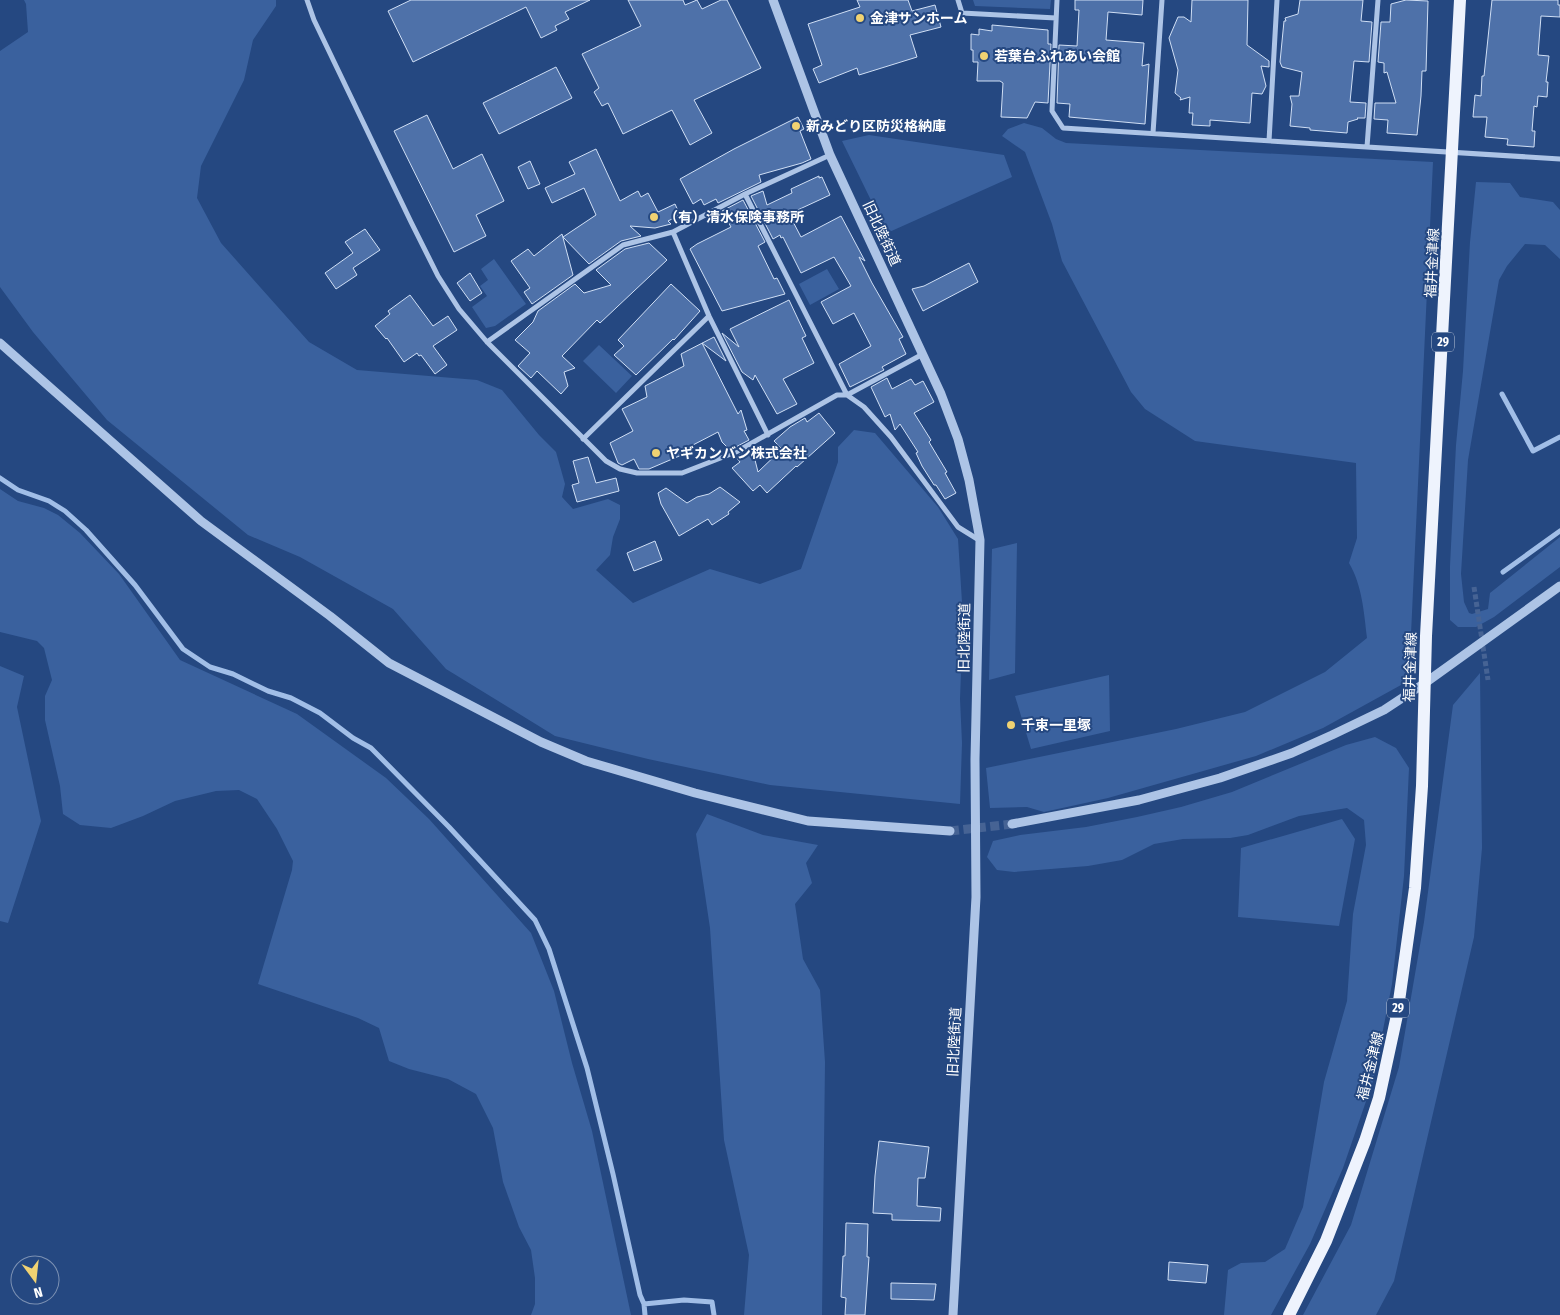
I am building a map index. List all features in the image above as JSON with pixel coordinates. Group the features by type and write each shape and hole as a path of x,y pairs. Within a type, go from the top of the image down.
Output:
{"main road":[{"name":"福井金津線","path":"1289,1315 1326,1241 1365,1141 1379,1098 1390,1053 1400,997 1415,888 1460,0"}],"street":[{"path":"307,0 406,214 438,276 460,309 487,342 606,461 620,469 637,473 682,473 736,452 837,394 848,395 923,354"},
{"name":"旧北陸街道","path":"773,0 830,154 941,394 958,439 969,480 980,540 975,759 976,897 953,1315"},
{"path":"958,0 962,13 1056,18"},
{"path":"1057,0 1052,111 1063,128 1560,159"},
{"path":"1153,133 1162,0"},
{"path":"1269,141 1277,0"},
{"path":"1367,147 1378,0"},
{"path":"487,342 623,245 673,232 745,194 830,154"},
{"path":"745,194 848,395 864,407 891,437 958,527 980,540"},
{"path":"673,232 710,316 768,435"},
{"path":"583,439 710,316"},
{"path":"0,343 201,521 330,616 389,663 532,738 586,760 695,793 808,821 950,831"},
{"path":"1012,824 1140,800 1220,778 1292,753 1332,736 1384,710 1425,683 1560,586"}],"shaded area":[{"path":"24,0 276,0 276,6 253,40 244,80 201,166 197,198 221,243 309,342 357,370 477,380 502,390 539,435 556,452 565,484 562,497 573,509 608,499 620,505 620,519 613,537 610,555 596,570 633,603 710,569 760,584 801,569 838,462 838,447 854,430 875,433 938,507 958,539 963,618 960,699 962,743 960,804 770,785 648,759 555,736 446,669 393,609 300,557 248,535 107,420 33,332 0,287 0,51 28,32"},
{"path":"973,0 1051,0 1050,9 975,6"},
{"path":"1024,123 1042,128 1056,139 1066,143 1433,162 1409,677 1401,685 1323,728 1256,756 1108,798 1044,812 1027,807 990,808 986,768 1176,729 1245,712 1325,672 1367,638 1360,590 1349,563 1357,538 1356,463 1195,441 1145,409 1131,392 1062,261 1052,224 1025,152 1002,136 1008,129"},
{"path":"869,135 1004,155 1012,177 887,233 842,141"},
{"path":"1476,182 1510,183 1520,197 1553,202 1560,210 1560,259 1545,245 1525,244 1507,266 1499,280 1468,460 1461,574 1464,602 1469,613 1472,614 1488,609 1490,593 1560,537 1560,567 1494,617 1476,627 1458,627 1450,620 1450,566 1456,445"},
{"path":"494,259 526,304 495,326 486,328 472,307 487,296 480,286 488,280 481,269"},
{"path":"827,269 839,289 810,305 799,284"},
{"path":"599,345 632,376 616,393 583,361"},
{"path":"0,489 18,501 44,508 58,515 80,533 119,574 180,660 297,714 386,778 429,819 531,933 554,991 592,1131 631,1315 531,1315 535,1304 535,1278 531,1250 519,1227 503,1182 493,1128 476,1094 448,1079 409,1069 389,1061 379,1028 358,1018 258,984 292,870 293,861 277,829 257,799 239,790 216,791 175,801 111,828 80,825 63,814 60,786 45,720 45,696 52,680 44,648 37,641 0,632"},
{"path":"1017,543 1015,673 989,680 992,549"},
{"path":"0,666 24,676 17,707 41,821 8,923 0,921"},
{"path":"1480,673 1482,848 1474,937 1394,1281 1376,1315 1303,1315 1351,1225 1399,1067 1424,922 1453,705"},
{"path":"1109,675 1110,731 1031,749 1015,696"},
{"path":"1375,737 1396,748 1409,768 1404,876 1392,984 1373,1081 1343,1168 1310,1244 1271,1315 1224,1315 1228,1270 1241,1263 1265,1262 1285,1249 1303,1207 1324,1082 1347,1001 1353,914 1366,845 1364,820 1347,808 1299,816 1248,835 1230,838 1183,839 1154,844 1122,860 1088,866 1014,872 997,870 987,857 993,841 1020,835 1086,827 1181,807 1232,792 1346,745"},
{"path":"707,814 763,835 818,845 806,863 812,883 795,904 803,959 820,990 825,1062 822,1315 744,1315 749,1255 724,1140 710,928 696,834"},
{"path":"1342,819 1355,839 1339,926 1238,917 1241,848"}],"building":[{"path":"411,0 590,0 565,12 569,19 555,26 557,30 541,38 526,7 413,62 388,11"},
{"path":"628,0 683,0 685,5 697,0 702,9 721,0 727,0 761,68 694,100 712,133 690,145 672,110 623,134 608,103 602,106 594,92 599,88 582,54 641,26"},
{"path":"857,0 908,0 912,11 935,5 941,27 910,35 917,57 859,75 857,68 819,83 813,69 822,65 808,24 860,7"},
{"path":"1075,0 1143,0 1142,15 1108,12 1106,40 1144,43 1142,66 1149,64 1145,124 1069,117 1070,104 1057,103 1059,45 1077,46 1079,10 1075,10"},
{"path":"1192,0 1248,0 1247,45 1269,61 1269,67 1261,66 1266,86 1262,94 1252,93 1250,123 1210,120 1210,126 1192,125 1193,113 1189,113 1190,97 1180,100 1181,98 1175,93 1178,70 1169,38 1178,17 1184,17 1191,22"},
{"path":"1300,0 1363,0 1361,21 1372,22 1369,62 1354,61 1350,102 1366,103 1365,118 1357,118 1348,122 1347,133 1310,130 1310,128 1290,126 1292,104 1290,96 1299,96 1302,72 1282,67 1280,62 1284,21 1286,21 1285,18 1298,14"},
{"path":"1406,0 1428,1 1426,71 1422,71 1417,135 1387,133 1388,120 1374,119 1375,103 1396,103 1387,72 1384,73 1384,63 1378,62 1381,22 1390,22 1391,4"},
{"path":"1492,0 1558,0 1558,5 1560,5 1560,17 1541,16 1538,55 1549,56 1546,82 1548,82 1547,97 1538,96 1537,107 1534,106 1532,131 1535,131 1534,147 1507,145 1508,139 1485,137 1487,117 1473,117 1475,95 1481,96"},
{"path":"992,25 1048,30 1048,44 1051,44 1048,103 1035,102 1027,118 1001,117 1003,83 1000,81 977,81 978,62 973,62 971,34 979,35 979,29 992,31"},
{"path":"556,67 572,98 499,134 483,103"},
{"path":"427,115 453,169 482,154 504,201 476,215 486,236 454,252 394,131"},
{"path":"798,117 804,129 800,131 811,159 759,175 761,182 718,203 716,199 704,205 701,199 693,204 680,179"},
{"path":"596,149 620,201 638,191 641,197 648,193 658,212 675,204 680,215 668,221 671,224 655,228 630,226 641,236 621,241 589,264 563,237 596,215 584,188 552,203 545,188 575,174 569,162"},
{"path":"530,161 540,184 528,189 518,167"},
{"path":"819,176 819,178 822,177 830,195 789,214 801,237 841,216 865,261 859,257 872,283 903,337 899,339 906,354 882,367 884,370 850,387 839,364 871,346 854,313 833,324 821,302 851,286 834,257 801,273 783,237 781,238 780,235 773,239 751,196 763,191 767,205 792,193 791,189"},
{"path":"743,200 765,242 758,246 774,279 777,278 785,294 722,311 690,249 731,227 722,211"},
{"path":"365,229 380,250 353,268 357,275 336,289 325,273 353,253 345,242"},
{"path":"562,234 573,275 532,304 524,292 530,288 511,261 528,249 534,256"},
{"path":"649,243 667,260 600,323 597,320 562,356 575,368 564,372 568,386 561,394 537,371 531,378 518,366 530,353 515,340 533,322 538,311 575,284 584,293 611,285 596,270 625,249"},
{"path":"969,263 978,282 923,311 912,289 924,286"},
{"path":"470,273 482,293 470,301 457,283"},
{"path":"671,284 700,311 674,340 636,375 614,355 624,346 618,340"},
{"path":"410,295 433,326 448,316 457,330 433,346 447,365 435,374 421,355 419,356 417,353 404,362 387,338 375,326 390,314 388,311"},
{"path":"789,300 806,336 802,338 814,363 783,379 797,404 777,414 755,375 753,380 742,372 722,333 739,347 730,329"},
{"path":"714,337 726,361 702,343"},
{"path":"702,343 738,414 741,410 747,430 744,431 749,440 730,450 722,442 718,432 691,446 691,448 683,452 684,454 649,469 639,469 634,459 622,465 618,463 610,443 633,431 622,409 647,397 645,386 684,366 681,354"},
{"path":"887,378 892,389 911,379 915,385 923,381 934,402 914,413 931,440 929,442 947,472 945,473 956,493 945,499 922,466 916,453 918,452 900,424 895,430 890,414 885,417 871,387"},
{"path":"819,413 835,433 767,493 760,485 753,491 732,468 740,462 736,457 752,448 758,472 782,449 774,441 790,427 805,418 807,422"},
{"path":"588,457 596,483 616,478 619,491 577,502 572,485 579,483 573,461"},
{"path":"720,487 740,502 728,512 729,514 712,525 708,519 679,536 661,504 658,493 666,488 687,503"},
{"path":"655,541 662,560 634,571 627,553"},
{"path":"879,1141 929,1147 925,1178 918,1178 917,1206 941,1208 940,1221 892,1220 892,1214 873,1213"},
{"path":"846,1223 868,1224 867,1257 869,1257 865,1315 845,1315 846,1298 841,1297"},
{"path":"1169,1262 1208,1265 1206,1283 1168,1280"},
{"path":"891,1283 936,1284 934,1300 891,1299"}],"waterway":[{"path":"1502,394 1533,451 1560,437"},
{"path":"0,478 18,490 49,501 65,511 86,530 135,585 183,649 210,667 233,674 268,691 291,698 320,713 353,738 371,748 449,827 535,920 549,949 587,1068 640,1295 644,1304 684,1300 712,1302 714,1315"},
{"path":"1503,572 1560,531"},
{"path":"644,1304 645,1315"}],"tunnel":[{"path":"1474,587 1488,680"},
{"path":"950,831 1012,824"}],"place":[{"name":"金津サンホーム","path":"860,18"},
{"name":"若葉台ふれあい会館","path":"984,56"},
{"name":"新みどり区防災格納庫","path":"796,126"},
{"name":"（有）清水保険事務所","path":"654,217"},
{"name":"ヤギカンバン株式会社","path":"656,453"},
{"name":"千束一里塚","path":"1011,725"}]}
